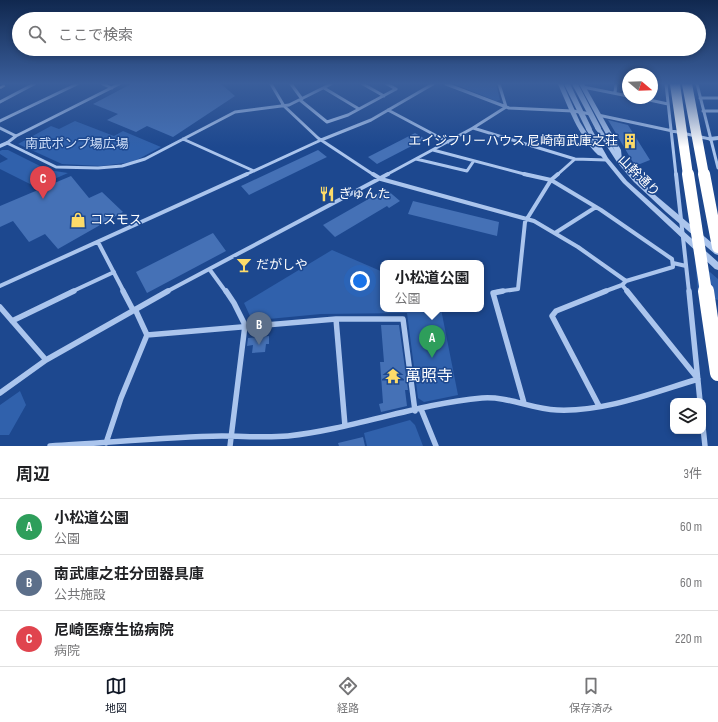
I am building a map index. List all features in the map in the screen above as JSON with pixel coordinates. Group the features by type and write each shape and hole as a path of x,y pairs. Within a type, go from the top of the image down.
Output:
{"highway":[{"path":"678,105 718,373"},
{"path":"691,105 718,247"}],"street":[{"path":"0,121 34,105"},
{"path":"0,146 16,136 78,105"},
{"path":"6,143 56,167 98,168 122,166 134,163 239,111 287,105"},
{"path":"308,105 327,122 348,115 367,105"},
{"path":"353,105 359,109"},
{"path":"0,286 321,140 371,120 397,105"},
{"path":"500,105 506,107 573,111 599,115 710,139 718,138"},
{"path":"570,105 590,145 606,160"},
{"name":"山幹通り","path":"577,105 606,160 625,182 718,267"},
{"name":"山幹通り","path":"586,105 605,140 619,161 646,189 718,252"},
{"path":"593,105 618,150 619,161"},
{"path":"668,105 678,206 684,236 700,398"},
{"path":"702,105 718,168"},
{"path":"284,106 321,140 381,179 527,219 555,233 624,283 698,379"},
{"path":"0,393 46,360 134,309 381,179 473,128 506,107"},
{"path":"388,110 448,142"},
{"path":"703,111 718,111"},
{"path":"0,128 16,136"},
{"path":"473,128 574,159 606,160"},
{"path":"183,139 254,171"},
{"path":"433,150 473,162 551,180 596,207 672,259 673,267 624,283 556,311 552,316 599,406"},
{"path":"416,159 467,171 473,162"},
{"path":"524,403 493,293 518,289 524,228 527,219 551,180 574,159"},
{"path":"555,233 596,207"},
{"path":"98,242 147,335 121,398 106,444"},
{"path":"672,263 686,266"},
{"path":"210,270 234,303 245,325 230,446"},
{"path":"12,322 114,272"},
{"path":"0,307 46,360"},
{"path":"147,335 245,325 336,319 403,319 418,410 436,446"},
{"path":"336,319 345,426"},
{"path":"50,446 79,446 222,436 269,437 311,433 418,410 484,398 512,400 554,410 573,410 628,400 698,379"},
{"path":"704,434 705,446"}],"green space":[{"name":"南武ポンプ場広場","path":"75,121 114,136 123,131 161,147 133,162 101,166 62,164 18,144 51,126 59,129"},
{"path":"8,150 48,170 68,173 36,187 0,169 0,163 8,159 0,154 0,151"},
{"path":"332,250 380,271 380,312 442,312 458,395 424,402 418,398 407,313 321,314 258,320 250,316 244,303"},
{"path":"695,259 718,279 718,300 698,293"},
{"path":"20,391 26,405 9,435 0,435 0,405"},
{"path":"410,420 415,425 423,446 367,446 364,433"}],"building":[{"path":"95,105 222,105 173,137 147,126 136,132 107,120 118,114"},
{"name":"エイジフリーハウス 尼崎南武庫之荘","path":"608,120 628,125 650,160 640,164 634,164"},
{"path":"415,133 425,139 377,164 368,157"},
{"path":"318,150 327,157 249,195 241,186"},
{"path":"71,176 89,198 102,192 123,212 58,249 45,234 29,242 13,221 0,227 0,206"},
{"path":"386,189 400,201 389,208 387,206 335,237 323,225"},
{"path":"413,201 499,222 497,236 408,214"},
{"path":"213,233 226,251 147,293 136,272"},
{"name":"萬照寺","path":"381,325 399,325 408,390 405,390 407,406 381,412 379,404 383,403 380,362 384,362"},
{"path":"269,336 269,344 266,344 265,352 252,353 253,345 247,346 248,338"},
{"path":"363,437 365,446 339,446 338,443"}],"place":[{"name":"エイジフリーハウス 尼崎南武庫之荘","path":"630,141"},
{"name":"ぎゅんた","path":"327,194"},
{"name":"尼崎医療生協病院","path":"43,199"},
{"name":"コスモス","path":"78,220"},
{"name":"だがしや","path":"244,265"},
{"name":"南武庫之荘分団器具庫","path":"259,345"},
{"name":"小松道公園","path":"432,358"},
{"name":"萬照寺","path":"393,376"}]}
